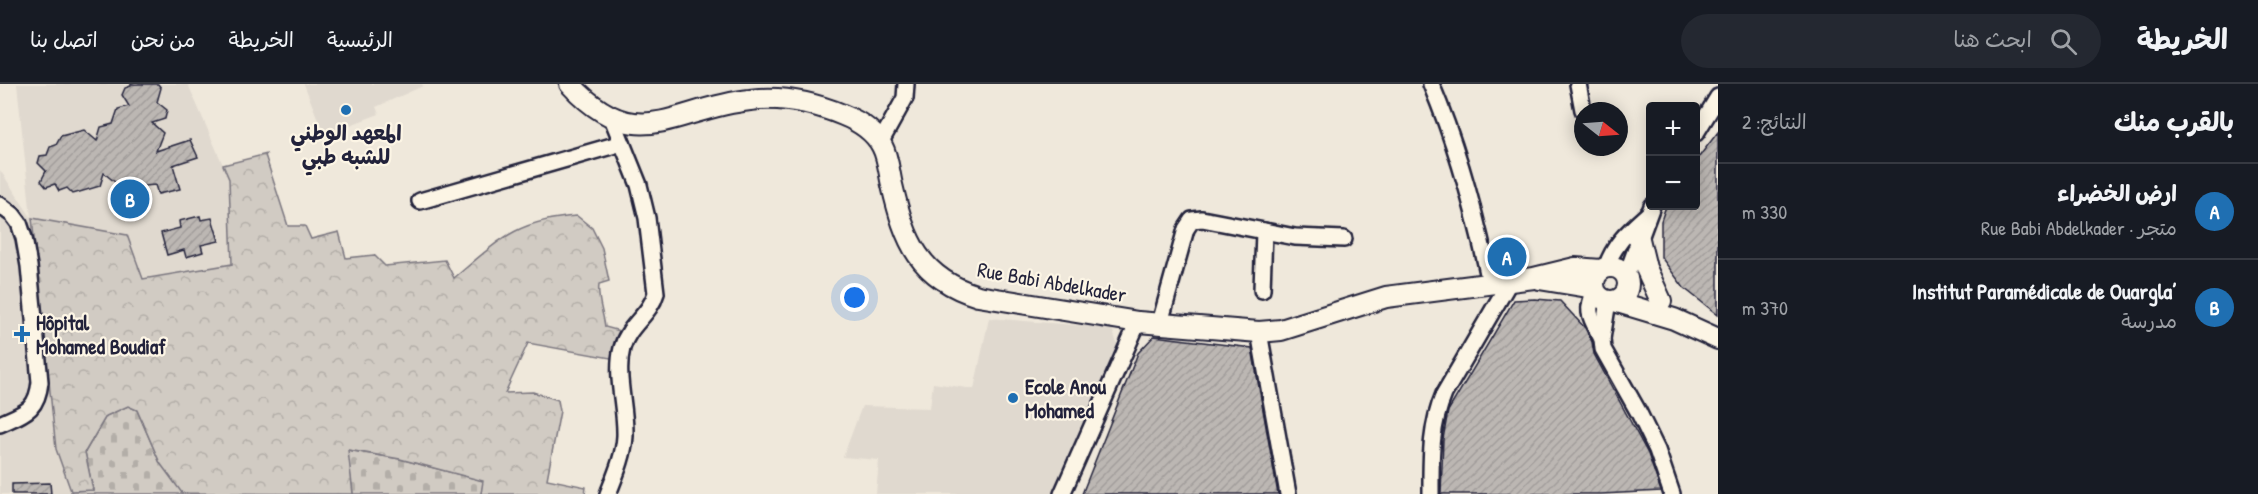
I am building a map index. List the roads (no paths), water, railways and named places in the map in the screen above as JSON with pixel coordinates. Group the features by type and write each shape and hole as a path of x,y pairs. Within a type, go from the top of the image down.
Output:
{"main road":[{"path":"570,84 591,105 612,118 627,122 659,122 739,102 776,99 812,105 845,116 862,125 880,142"},
{"name":"Rue Babi Abdelkader","path":"880,142 905,232 914,252 938,277 953,287 978,296 1138,322 1259,332 1281,330 1386,297 1534,278 1575,268 1603,287"},
{"path":"1639,240 1650,278 1661,301 1674,319"},
{"path":"1603,287 1618,269 1661,301"},
{"path":"1603,287 1619,299 1627,290 1626,277"},
{"path":"1603,287 1718,339"}],"street":[{"path":"880,142 905,98 906,84"},
{"path":"1431,84 1448,124 1478,224 1490,283"},
{"path":"1578,84 1581,102"},
{"path":"1700,125 1718,97"},
{"path":"608,494 620,461 625,437 621,369 623,346 632,327 652,305 656,293 647,218 639,185 612,118"},
{"path":"420,201 622,143"},
{"path":"0,205 19,223 24,238 29,266 40,382 39,394 31,408 0,424"},
{"path":"1626,277 1650,210"},
{"path":"1650,210 1620,239 1611,255 1603,287 1590,302 1588,312 1602,339 1607,357 1657,450 1672,494"},
{"path":"1160,323 1188,223 1192,220 1202,219 1316,239 1344,238"},
{"path":"1262,290 1264,231"},
{"path":"1431,494 1432,433 1437,412 1444,394 1510,281"},
{"path":"1062,494 1138,322"},
{"path":"1259,332 1288,494"}],"place":[{"name":"المعهد الوطني للشبه طبي","path":"346,110"},
{"name":"’Institut Paramédicale de Ouargla","path":"130,199"},
{"name":"ارض الخضراء","path":"1507,257"},
{"name":"Hôpital Mohamed Boudiaf","path":"22,334"},
{"name":"Ecole Anou Mohamed","path":"1013,398"}]}
